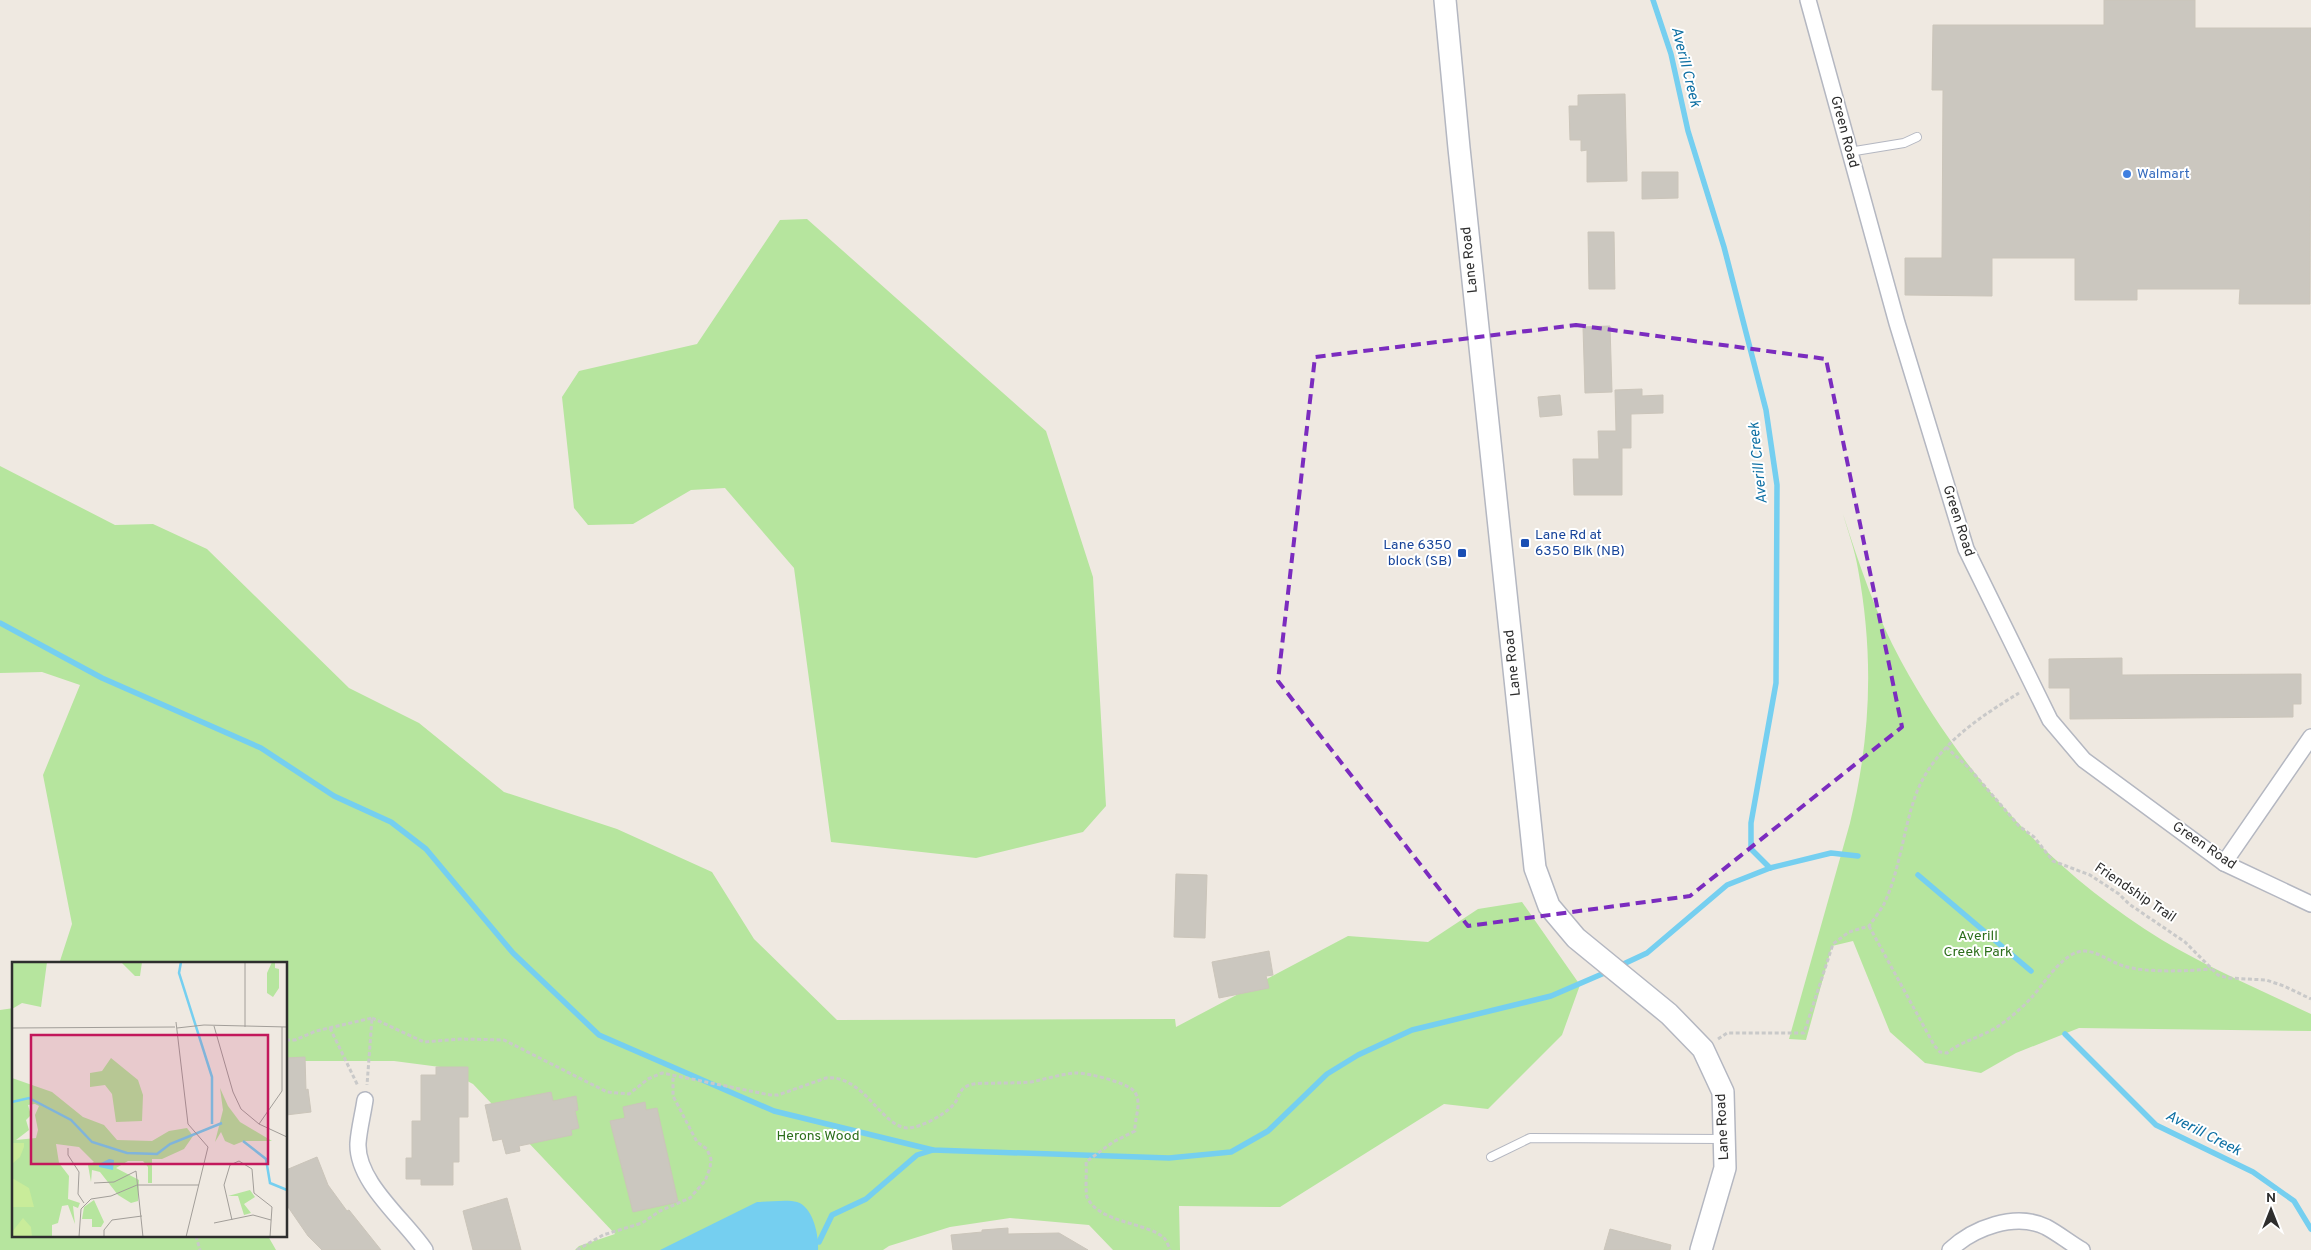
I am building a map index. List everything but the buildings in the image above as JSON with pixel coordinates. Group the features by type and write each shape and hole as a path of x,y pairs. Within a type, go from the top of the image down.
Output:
{"street":[{"name":"Lane Road","path":"1445,0 1535,868 1550,906 1576,938 1669,1014 1703,1049 1723,1092 1725,1168 1701,1250"},
{"name":"Green Road","path":"1808,0 1896,323 1966,548 2050,720 2084,760 2224,863 2311,904"},
{"path":"2224,863 2311,737"},
{"path":"365,1100 358,1144 364,1167 378,1193 425,1250"},
{"path":"1950,1250 1974,1233 1990,1226 2025,1222 2045,1226 2082,1250"}],"lane":[{"path":"1850,152 1904,143 1917,137"},
{"path":"1491,1157 1530,1138 1724,1139"}],"path":[{"path":"1703,1049 1727,1033 1804,1033 1832,944 1849,932 1869,926 1887,895 1901,852 1915,796 1928,771 1946,747 1965,729 2025,688"},
{"name":"Friendship Trail","path":"1946,747 1969,768 2019,826 2034,836 2053,861 2090,875 2118,894 2129,904 2185,942 2218,975 2228,978 2266,980 2311,999"},
{"path":"1869,926 1934,1045 1940,1052 1947,1053 1960,1042 1976,1038 1997,1027 2032,997 2064,960 2083,951 2101,955 2124,966 2163,970 2211,969"},
{"path":"365,1100 372,1018"},
{"path":"288,1040 295,1040 330,1028 372,1018 424,1042 461,1039 504,1040 607,1092 629,1094 648,1079 662,1073 770,1095 778,1095 834,1077 862,1091 896,1124 907,1128 919,1126 943,1113 954,1104 963,1088 974,1083 1029,1082 1077,1073 1118,1082 1134,1092 1139,1102 1134,1122 1135,1131 1113,1142 1086,1162 1088,1187 1086,1195 1091,1204 1117,1221 1155,1232 1166,1240 1170,1250"},
{"path":"330,1028 365,1100"},
{"path":"577,1250 602,1235 642,1223 660,1211 690,1198 704,1181 710,1168 711,1159 707,1149 697,1142 673,1096 673,1076"}],"highlighted area":[{"path":"1576,325 1826,359 1902,727 1690,896 1468,926 1278,681 1315,357"}],"green space":[{"path":"807,219 1046,431 1093,577 1106,806 1083,832 976,858 831,842 794,568 725,488 691,490 633,524 588,525 574,508 562,397 579,371 697,344 780,220"},
{"name":"Herons Wood","path":"0,466 115,525 153,524 207,549 349,688 419,723 504,792 617,829 712,872 754,939 837,1020 1175,1019 1176,1027 1348,936 1428,942 1478,909 1522,902 1580,985 1562,1035 1488,1109 1444,1104 1280,1207 1179,1206 1180,1250 1113,1250 1089,1225 1010,1218 950,1227 889,1246 883,1250 575,1250 579,1246 615,1234 473,1084 440,1067 394,1061 288,1061 288,962 60,962 72,924 43,775 80,685 42,672 0,673"},
{"name":"Averill Creek Park","path":"1843,514 1876,607 1901,661 1925,703 1952,743 2013,818 2083,884 2121,913 2162,940 2198,960 2311,1014 2311,1031 2079,1028 2016,1053 1981,1073 1925,1063 1890,1032 1853,941 1832,946 1806,1040 1789,1039 1850,823 1857,791 1866,728 1868,665 1863,602 1855,555"},
{"path":"12,1008 12,1238 269,1238 276,1250 0,1250 0,1010"}],"water":[{"path":"788,1201 803,1205 814,1222 818,1250 660,1250 757,1202"}],"waterway":[{"name":"Averill Creek","path":"1653,0 1671,54 1688,131 1724,247 1766,410 1777,485 1776,683 1751,823 1751,849 1770,868"},
{"path":"0,623 102,678 261,748 334,796 391,822 426,849 513,953 599,1035 774,1111 933,1150 1169,1158 1231,1152 1268,1131 1327,1074 1358,1055 1412,1030 1551,996 1609,971"},
{"path":"1617,967 1647,953 1727,885 1770,868 1831,853 1858,856"},
{"name":"Averill Creek","path":"1918,875 2031,971"},
{"name":"Averill Creek","path":"2065,1034 2156,1125 2253,1172 2294,1201 2311,1229"},
{"path":"819,1242 832,1215 866,1199 917,1155 933,1150"}],"place":[{"name":"Walmart","path":"2127,174"},
{"name":"Lane Rd at 6350 Blk (NB)","path":"1525,543"},
{"name":"Lane 6350 block (SB)","path":"1462,553"}]}
